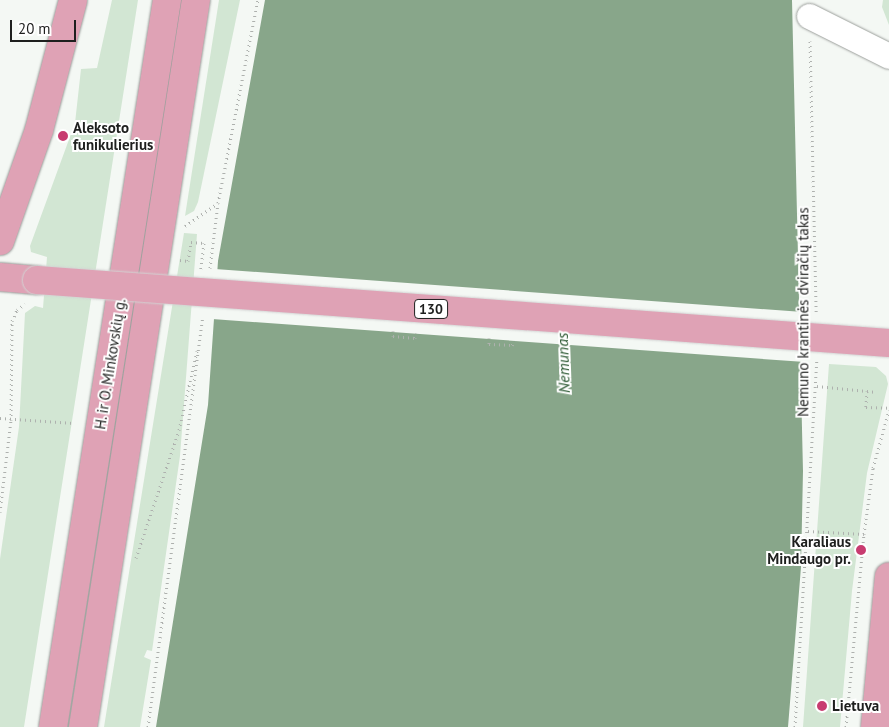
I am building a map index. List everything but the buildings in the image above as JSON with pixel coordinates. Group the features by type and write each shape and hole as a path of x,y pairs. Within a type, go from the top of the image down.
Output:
{"main road":[{"path":"0,241 39,130 72,0"},
{"name":"H. ir O. Minkovskių g.","path":"53,727 167,0"},
{"name":"H. ir O. Minkovskių g.","path":"83,727 196,0"},
{"name":"130","path":"0,277 34,292 204,292 889,343"},
{"path":"875,727 889,577"}],"street":[{"path":"809,16 889,56"}],"path":[{"path":"204,292 218,203 258,0"},
{"name":"Nemuno krantinės dviračių takas","path":"809,16 816,326"},
{"path":"177,232 218,203"},
{"path":"148,727 201,331 204,292 204,243 191,242 188,261"},
{"path":"0,512 11,420 12,321 17,310 34,292"},
{"path":"135,562 179,430 201,331"},
{"name":"Nemuno krantinės dviračių takas","path":"795,727 817,386 817,356"},
{"path":"817,386 877,392"},
{"path":"846,727 864,534 873,468 889,409 866,406 867,391"},
{"path":"0,418 74,423"},
{"path":"808,531 864,534"}],"shaded area":[{"path":"112,0 138,0 24,727 0,727 0,559 19,427 25,313 35,306 43,308 47,257 31,252 30,246 75,123 81,69 97,68"},
{"path":"181,0 187,0 72,727 65,727"},
{"path":"219,0 240,0 198,202 194,211 185,216"},
{"path":"883,0 889,0 889,25 882,7"},
{"path":"184,233 197,234 180,456 152,651 147,650 144,657 151,660 140,727 104,727"},
{"path":"829,364 876,367 886,376 888,384 867,473 852,591 840,727 803,727"}],"water":[{"name":"Nemunas","path":"265,0 792,0 803,471 801,567 788,727 156,727 208,405 218,261"}],"pier":[{"path":"215,269 803,312 805,362 212,319"}],"place":[{"name":"Aleksoto funikulierius","path":"63,136"},
{"name":"Karaliaus Mindaugo pr.","path":"861,550"},
{"name":"Lietuva","path":"822,706"}]}
